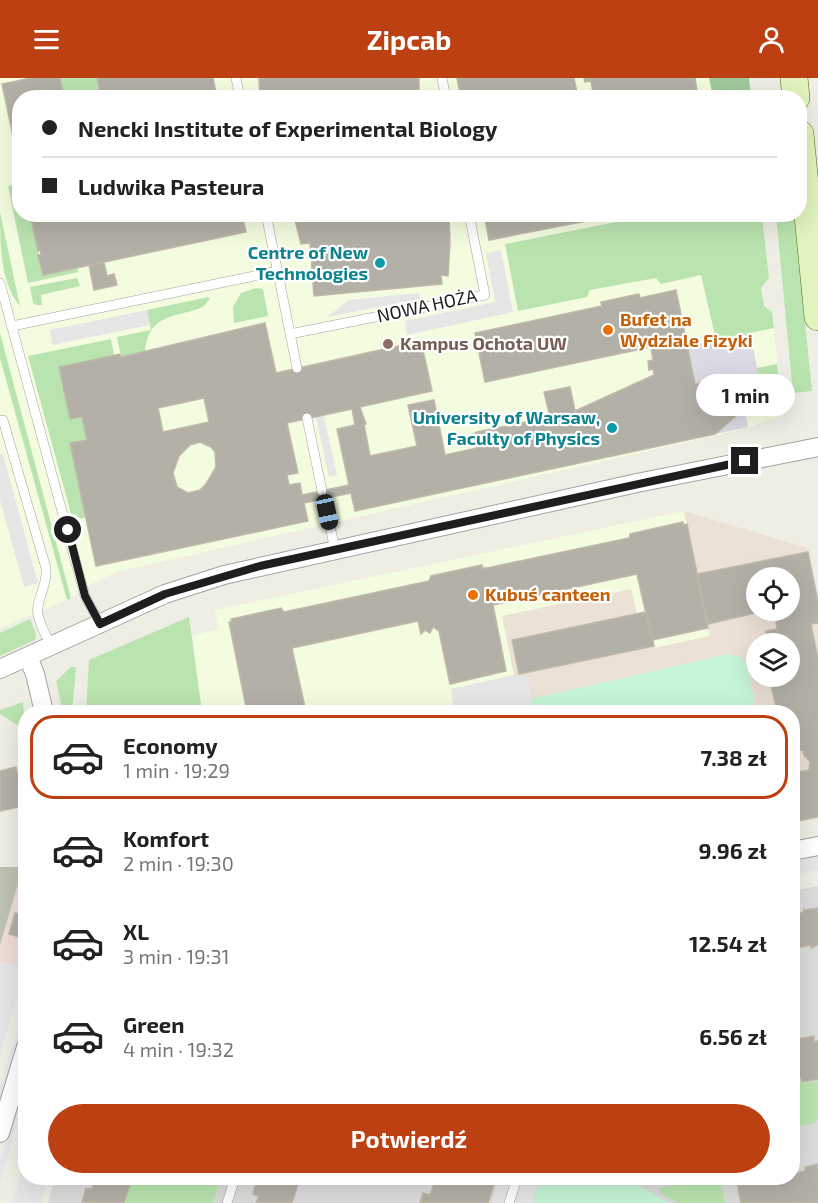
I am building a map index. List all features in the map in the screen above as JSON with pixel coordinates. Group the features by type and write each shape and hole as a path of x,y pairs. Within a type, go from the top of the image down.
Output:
{"main road":[{"path":"807,157 818,188"},
{"path":"807,208 818,317"}],"street":[{"path":"0,669 165,594 260,566 661,478 818,447"},
{"path":"28,657 35,674 42,705"},
{"path":"800,849 818,846"},
{"path":"0,1133 18,1073"}],"lane":[{"path":"268,222 297,368"},
{"name":"NOWA HOŻA","path":"290,334 485,295 471,222"},
{"path":"12,326 278,271"},
{"path":"0,283 85,596 100,624"},
{"path":"307,418 335,550"},
{"path":"0,421 3,420 46,568 46,584 38,615 51,646"},
{"path":"227,1203 233,1185"},
{"path":"509,1203 515,1185"}],"shaded area":[{"name":"Kampus Ochota UW","path":"0,78 749,78 750,90 12,90 12,222 763,222 769,278 761,288 764,306 772,312 783,415 740,430 116,572 67,600 0,628"},
{"path":"501,250 513,312 407,335 405,321 495,302 486,253"},
{"path":"419,293 420,299 327,317 349,300"},
{"path":"147,310 150,325 52,345 50,330"},
{"path":"750,333 765,406 755,408 746,416 748,427 706,436 688,346"},
{"path":"313,366 337,475 329,477 305,368"},
{"path":"0,454 3,454 38,583 24,587 0,500"},
{"path":"684,511 710,636 654,648 653,640 637,614 631,589 514,675 451,689 454,705 201,705 192,636 218,629 215,610"},
{"path":"684,511 807,548 818,602 818,817 800,820 800,705 454,705 451,689 514,675 502,616 631,589 637,614 653,639 655,648 710,636"},
{"path":"728,654 741,657 746,665 746,687 751,687 755,705 532,705 531,699"},
{"path":"514,675 528,676 532,705 454,705 451,689"},
{"path":"818,854 818,870 800,873 800,857"},
{"path":"0,867 18,867 18,884 0,945"},
{"path":"18,884 18,967 0,962 0,945"},
{"path":"818,886 818,1203 48,1203 53,1185 800,1185 800,889"},
{"path":"0,962 18,965 18,994 0,1055"},
{"path":"18,1027 18,1046 0,1107 0,1088"},
{"path":"18,1099 18,1121 0,1182 0,1160"},
{"path":"18,1183 18,1185 46,1185 41,1203 12,1203"},
{"path":"497,1185 538,1185 533,1203 491,1203"},
{"path":"539,1185 638,1185 668,1203 533,1203"}],"green space":[{"path":"60,78 97,78 100,90 63,90"},
{"path":"709,78 749,78 750,90 712,90"},
{"path":"12,185 12,205 8,186"},
{"path":"0,212 20,306 8,286 2,262"},
{"path":"15,222 32,222 43,275 78,267 78,272 28,283"},
{"path":"616,222 763,222 769,278 761,288 764,306 772,312 774,328 716,340 701,275 661,284 656,278 590,290 587,297 518,311 505,244"},
{"path":"777,222 795,222 812,391 793,393"},
{"path":"77,278 80,286 41,295 42,305 33,303 30,287"},
{"path":"256,288 263,289 268,316 234,323 233,307 241,293"},
{"path":"208,297 210,299 203,307 165,319 158,324 147,339 145,352 121,357 117,337 151,330 147,310"},
{"path":"0,333 71,598 67,600 0,358"},
{"path":"111,339 114,355 59,368 70,419 82,418 87,440 70,444 86,517 73,521 28,356"},
{"path":"777,364 781,396 764,399 757,368"},
{"path":"189,617 201,705 86,705 89,660"},
{"path":"30,619 36,634 35,640 0,656 0,633"},
{"path":"71,667 76,667 73,705 61,705 56,681"},
{"path":"23,702 23,705 18,705 18,726 0,714 0,710"},
{"path":"800,1078 801,1084 818,1081 818,1118 815,1123 800,1126"},
{"path":"130,1185 218,1185 213,1203 124,1203"},
{"path":"675,1185 721,1185 725,1203 677,1203 659,1192 660,1188"}],"building":[{"path":"31,78 60,78 62,90 12,90 12,132 2,84"},
{"path":"97,78 213,78 215,90 99,90"},
{"path":"259,78 419,78 419,90 260,90"},
{"path":"457,78 574,78 576,90 459,90"},
{"path":"584,78 695,78 697,90 593,90 591,81 585,82"},
{"path":"32,222 244,222 246,232 43,275 38,255 41,255 40,250 38,251"},
{"name":"Centre of New Technologies","path":"296,222 449,222 448,276 441,275 442,284 314,296 310,243 301,244"},
{"path":"486,222 581,222 489,240"},
{"path":"104,262 107,276 114,274 117,285 94,290 89,265"},
{"name":"University of Warsaw, Faculty of Physics","path":"676,290 695,384 710,381 714,377 742,411 715,434 355,511 351,493 346,494 304,503 308,521 96,566 70,443 87,440 82,417 70,419 59,367 120,354 121,357 265,323 276,373 421,341 432,391 360,407 366,424 364,424 370,456 417,446 408,405 434,400 445,455 477,448 474,434 477,432 550,417 544,392 570,387 575,411 654,375 653,369 649,370 648,361 653,360 651,347 485,382 475,333 602,306 601,302 639,294 640,298","holes":["204,398 209,422 163,432 158,408","352,409 355,425 337,429 349,485 302,495 300,483 289,485 287,475 298,473 287,423","200,442 211,447 215,452 216,467 200,490 188,493 177,487 173,473 179,456 190,445"]},
{"path":"683,522 683,525 687,524 708,628 652,640 637,574 493,605 506,671 450,684 439,631 433,627 430,633 425,630 421,634 418,621 292,648 304,705 246,705 229,622 232,622 231,619 281,608 284,612 429,581 431,576 482,565 482,568 487,568 629,538 630,534"},
{"path":"808,552 818,602 818,623 811,624 818,659 818,817 800,820 800,772 809,770 810,762 803,750 800,751 800,705 775,705 771,687 800,687 800,633 766,633 766,631 777,629 777,621 800,621 800,567 746,567 746,615 708,624 697,574"},
{"path":"646,612 654,646 519,674 512,640"},
{"path":"16,767 18,807 0,811 0,771"},
{"path":"818,908 818,945 811,948 811,945 800,947 800,913"},
{"path":"15,913 18,914 18,937 9,934"},
{"path":"814,1036 814,1042 818,1041 818,1079 802,1082 800,1039"},
{"path":"818,1164 818,1203 741,1203 738,1185 800,1185 800,1172 805,1171 805,1167"},
{"path":"93,1185 130,1185 124,1203 82,1202 86,1188 92,1189"},
{"path":"255,1185 298,1185 292,1203 256,1203 259,1196 253,1194"},
{"path":"434,1185 494,1185 488,1203 420,1203 423,1193 430,1195"}],"place":[{"name":"Centre of New Technologies","path":"380,263"},
{"name":"Bufet na Wydziale Fizyki","path":"608,330"},
{"name":"Kampus Ochota UW","path":"388,344"},
{"name":"University of Warsaw, Faculty of Physics","path":"612,428"},
{"name":"Kubuś canteen","path":"473,595"}],"route":[{"path":"68,530 85,596 100,624 165,594 224,575 745,461"}]}
